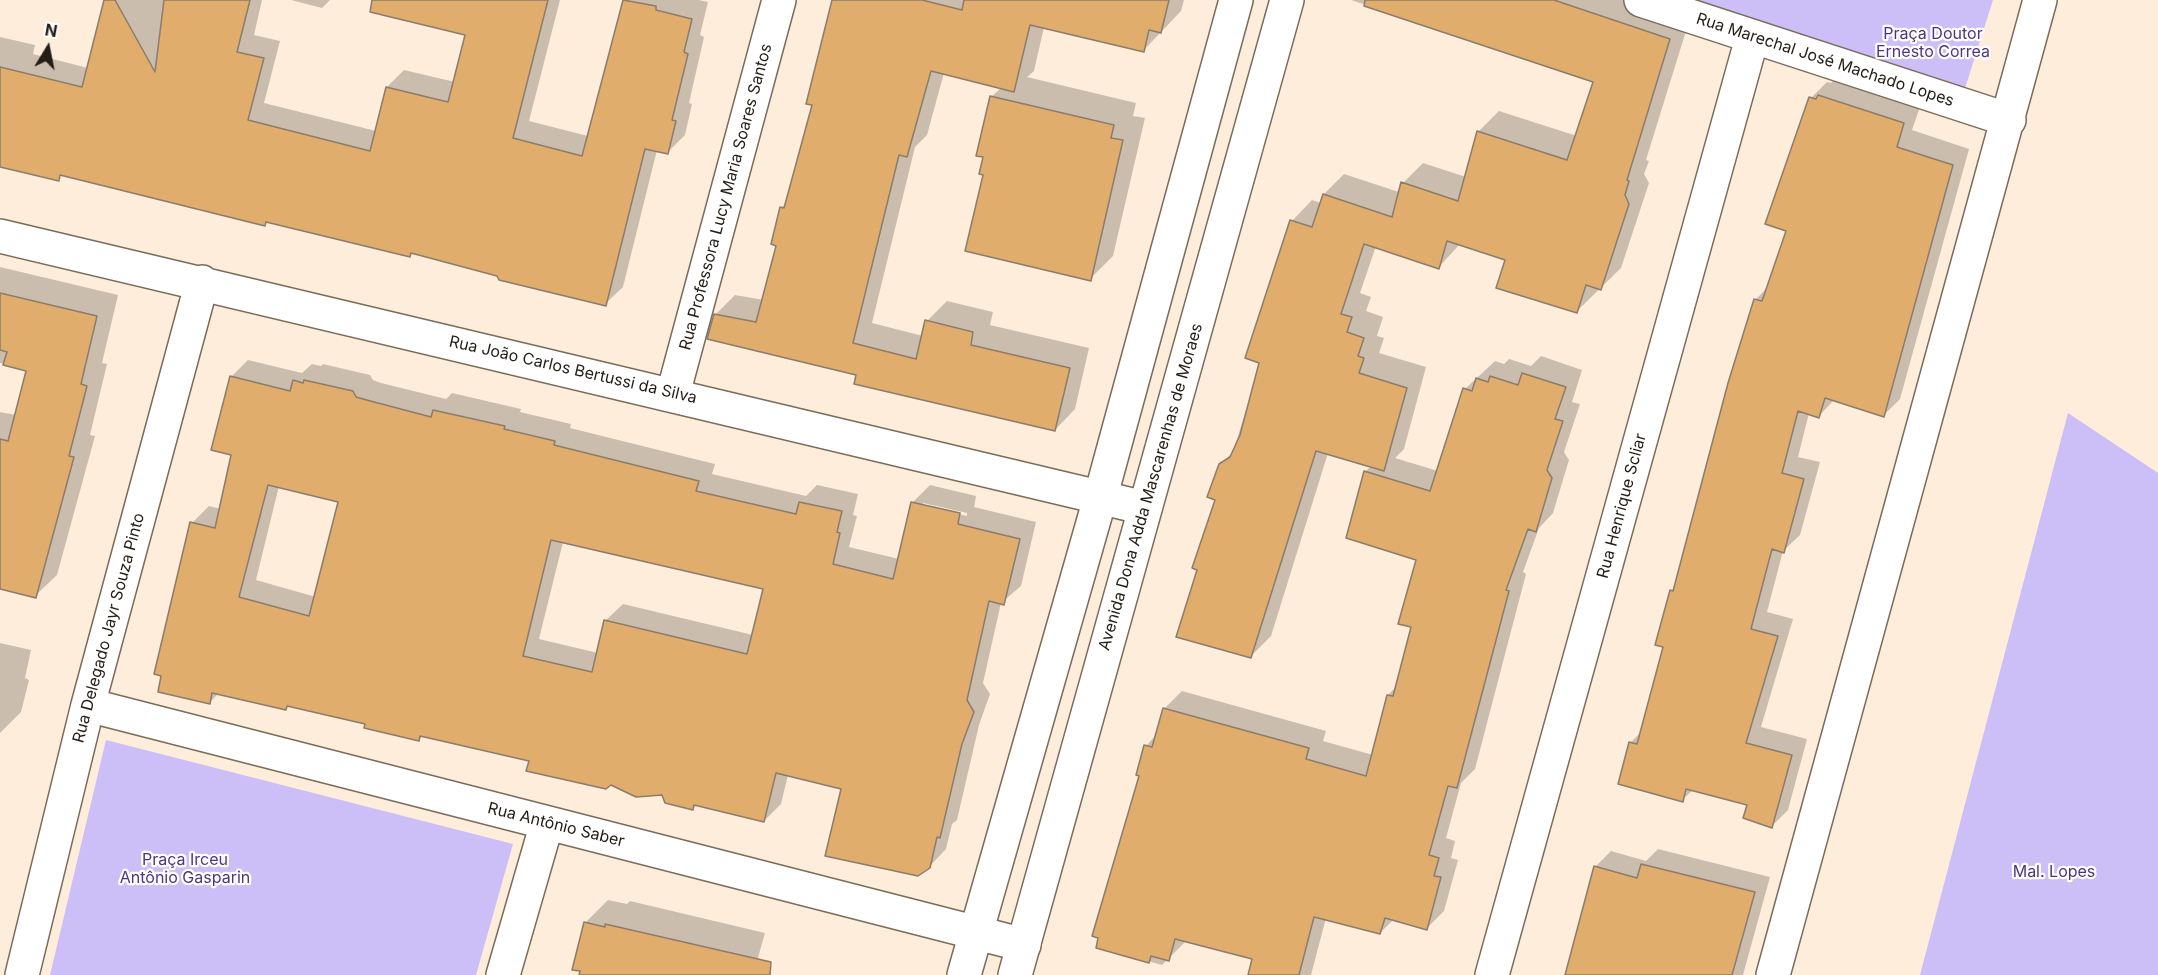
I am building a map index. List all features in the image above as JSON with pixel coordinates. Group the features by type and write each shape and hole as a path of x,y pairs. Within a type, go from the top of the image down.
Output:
{"street":[{"name":"Rua Professora Lucy Maria Soares Santos","path":"673,394 780,0"},
{"path":"964,975 1101,495 1236,0"},
{"name":"Avenida Dona Adda Mascarenhas de Moraes","path":"1019,960 1287,0"},
{"name":"Rua Marechal José Machado Lopes","path":"1641,0 2009,120"},
{"path":"1773,975 2040,0"},
{"name":"Rua Henrique Scliar","path":"1492,975 1752,38"},
{"name":"Rua João Carlos Bertussi da Silva","path":"0,236 1101,495 1145,508"},
{"name":"Rua Delegado Jayr Souza Pinto","path":"22,975 88,705 202,282"},
{"name":"Rua Antônio Saber","path":"88,705 976,933 1019,960"},
{"path":"503,975 547,823"}],"green space":[{"name":"Praça Doutor Ernesto Correa","path":"1679,0 1993,0 1962,98"},
{"name":"Mal. Lopes","path":"2068,413 2158,473 2158,975 1920,975"},
{"name":"Praça Irceu Antônio Gasparin","path":"106,740 513,844 476,975 50,975"}],"building":[{"path":"104,0 115,0 155,72 164,0 250,0 237,52 264,58 248,120 370,151 386,87 448,102 465,35 370,12 372,0 548,0 513,138 582,156 623,0 656,6 656,10 692,19 684,52 688,54 672,120 676,121 668,154 645,149 606,306 499,280 497,276 411,253 410,257 266,222 265,226 60,175 59,181 0,167 0,67 82,87"},
{"path":"832,0 922,0 962,10 964,0 1169,0 1161,33 1149,30 1144,52 1030,25 1014,92 931,71 907,157 899,155 853,343 916,359 925,320 973,332 971,345 1070,368 1055,431 854,384 856,375 707,339 714,314 756,322 776,246 771,244 780,207 784,208 812,105 806,104"},
{"path":"1365,0 1554,0 1670,39 1627,180 1629,181 1625,195 1629,204 1601,290 1586,285 1577,313 1496,288 1505,260 1447,241 1439,269 1364,244 1341,314 1352,317 1347,332 1364,338 1358,356 1364,358 1359,373 1407,388 1384,471 1316,451 1251,658 1176,637 1197,570 1192,568 1215,500 1207,497 1219,464 1230,457 1240,435 1259,363 1245,358 1290,220 1312,227 1323,194 1392,217 1401,182 1458,201 1477,131 1567,160 1593,82 1364,6"},
{"path":"1818,95 1904,123 1897,147 1953,165 1884,417 1825,398 1819,418 1798,411 1782,473 1804,479 1784,553 1772,549 1751,629 1778,636 1746,743 1792,755 1772,828 1743,818 1747,805 1686,789 1683,802 1618,784 1629,742 1637,744 1663,647 1655,645 1670,590 1673,591 1728,383 1754,299 1762,301 1786,231 1765,224 1809,97 1816,99"},
{"path":"990,96 1114,125 1111,138 1123,140 1091,281 965,251 983,175 979,174 983,157 976,156"},
{"path":"0,293 97,316 81,384 87,386 69,456 74,457 36,598 0,589 0,439 8,441 26,371 3,365 7,352 0,350"},
{"path":"1522,373 1566,387 1555,419 1563,421 1547,470 1552,478 1536,532 1528,529 1506,590 1509,591 1457,788 1448,786 1429,855 1439,858 1434,876 1441,877 1427,930 1385,918 1380,934 1314,917 1299,975 1248,975 1252,959 1175,939 1169,961 1151,956 1149,963 1096,948 1098,938 1092,936 1139,776 1136,775 1144,745 1152,747 1163,708 1309,748 1306,759 1366,776 1387,695 1393,696 1411,627 1398,624 1416,560 1346,538 1364,471 1430,491 1463,388 1472,391 1476,378 1488,382 1490,376 1518,385"},
{"path":"230,376 290,391 293,380 303,383 304,380 353,391 356,397 431,417 433,410 505,426 504,429 555,441 554,445 699,481 696,491 796,514 799,502 842,511 833,564 893,579 911,502 960,513 958,524 1020,539 1004,605 989,601 967,700 974,712 962,744 940,838 937,837 930,868 918,876 825,856 841,789 776,773 764,822 694,805 693,810 665,803 662,795 636,797 611,785 606,789 526,771 529,761 420,736 419,741 364,728 365,724 287,706 286,710 212,693 210,704 158,692 161,676 154,674 190,522 215,528 231,455 211,450","holes":["268,485 338,502 309,616 239,597","551,540 763,589 747,654 604,620 592,672 523,656"]},
{"path":"1641,864 1755,892 1732,975 1565,975 1594,866 1637,878"},
{"path":"584,922 605,927 605,924 771,962 770,975 579,975 580,971 572,970"}]}
